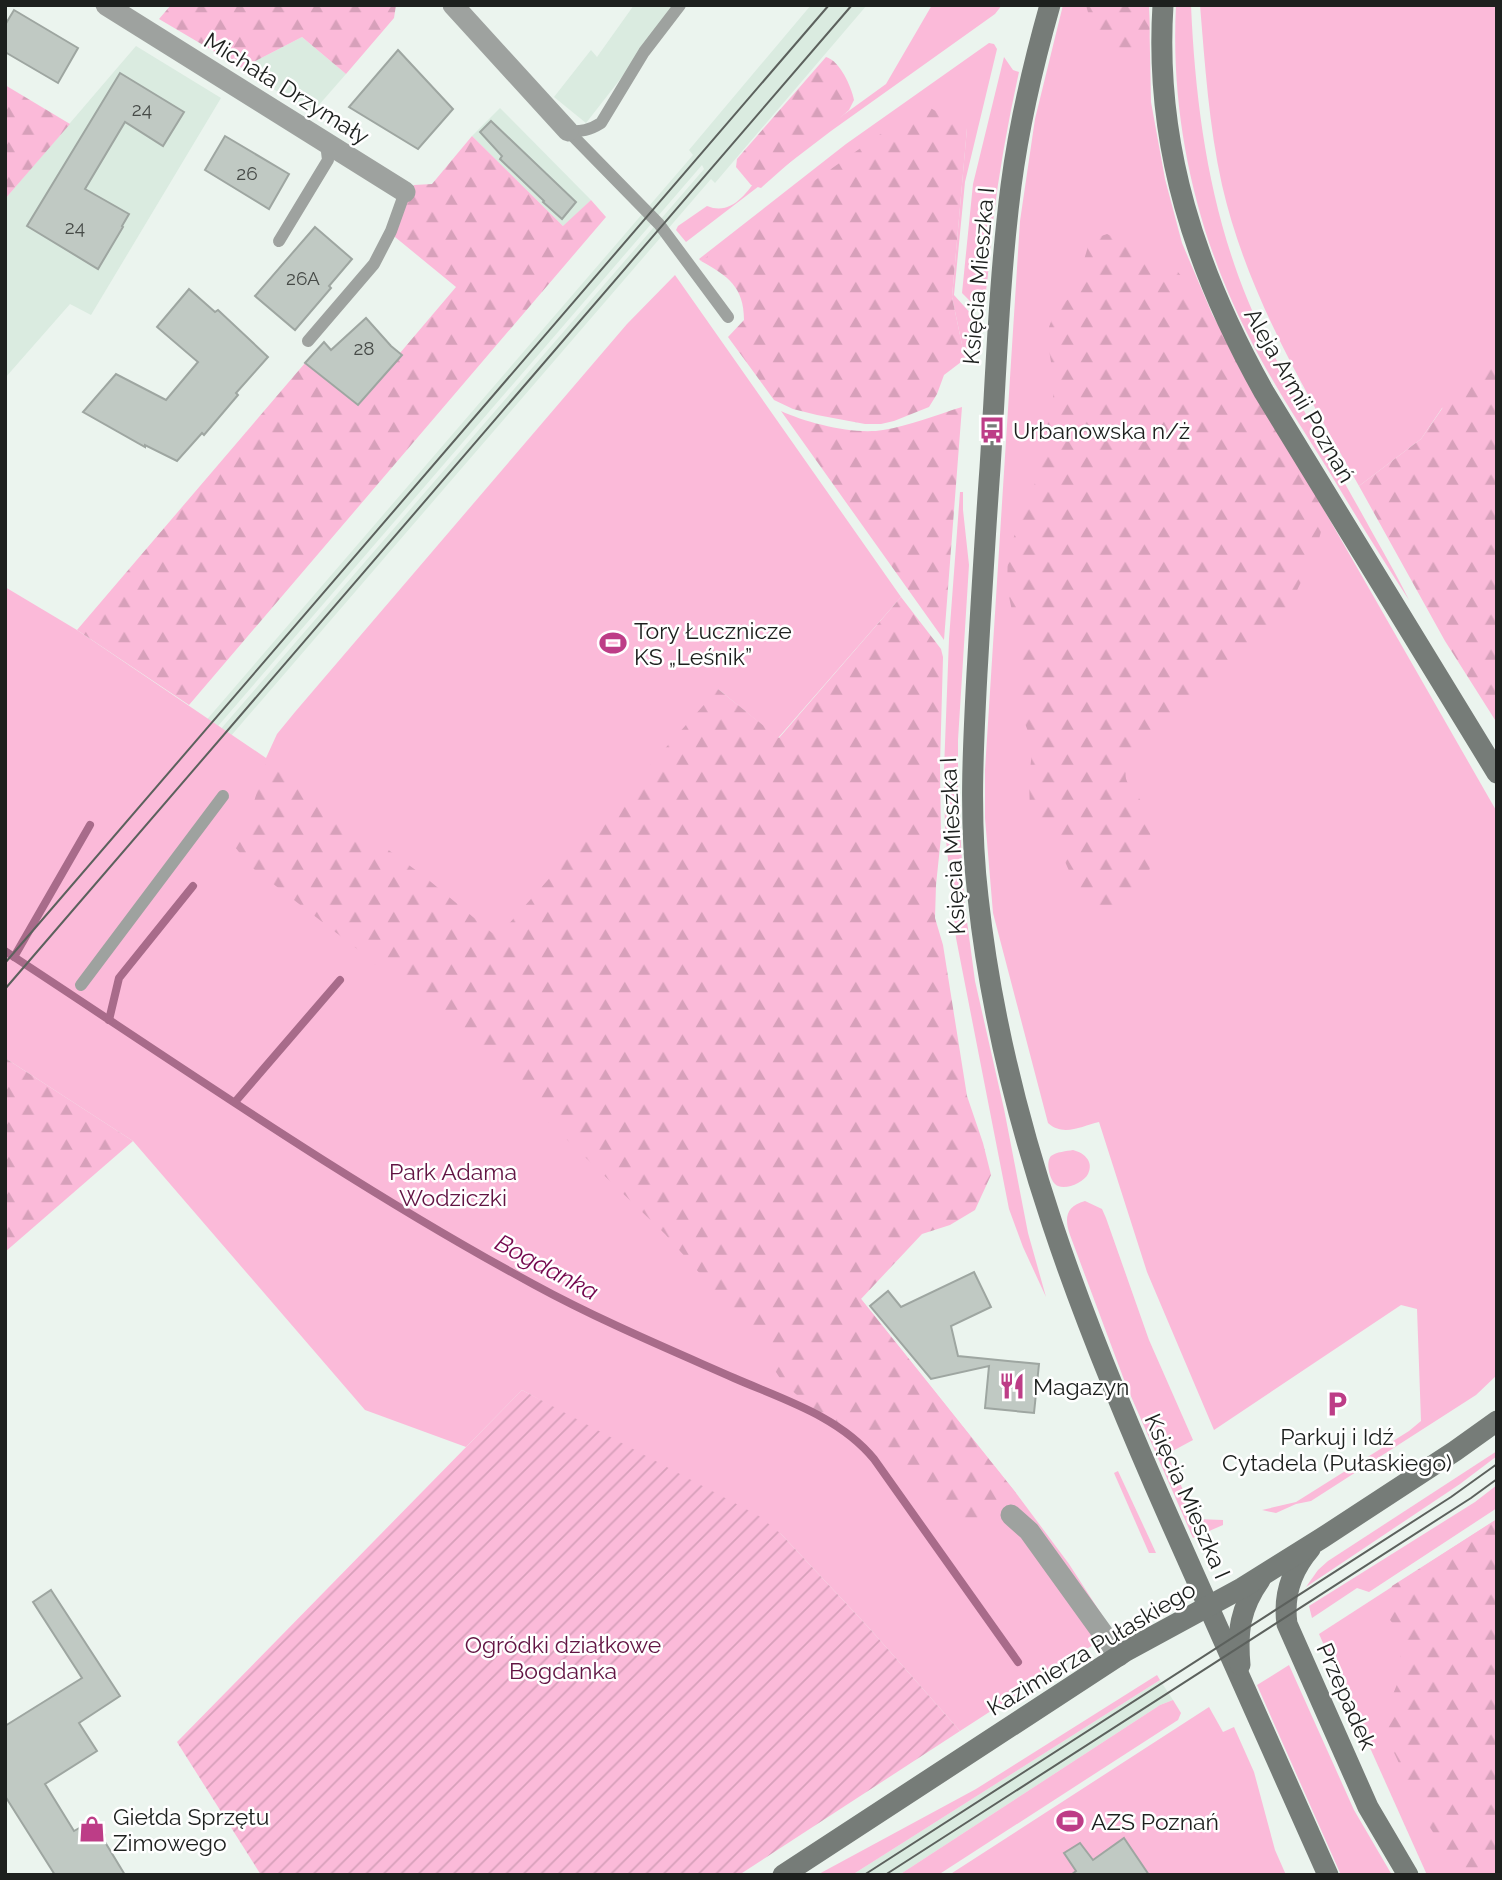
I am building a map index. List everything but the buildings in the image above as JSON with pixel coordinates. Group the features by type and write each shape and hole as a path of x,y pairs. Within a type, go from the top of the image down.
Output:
{"street":[{"name":"Michała Drzymały","path":"106,5 405,192"},
{"name":"Księcia Mieszka I","path":"1049,5 1017,143 1003,269 971,765 972,828 978,897 1001,1037 1028,1146 1050,1219 1079,1305 1114,1392 1209,1607"},
{"name":"Aleja Armii Poznań","path":"1163,5 1165,93 1172,151 1191,231 1217,301 1235,341 1264,392 1497,773"},
{"path":"456,7 568,131"},
{"name":"Kazimierza Pułaskiego","path":"783,1875 1119,1656 1209,1607 1322,1538 1497,1421"},
{"path":"1011,1515 1029,1531 1119,1656"},
{"name":"Przepadek","path":"1322,1538 1304,1556 1290,1583 1285,1609 1287,1624 1364,1799 1408,1875"},
{"path":"1241,1681 1239,1625 1244,1608 1266,1573"},
{"path":"1209,1607 1328,1875"}],"lane":[{"path":"568,131 592,129 601,122 644,52 680,5"},
{"path":"568,131 659,224 728,317"},
{"path":"279,241 328,160 326,143"},
{"path":"308,341 374,264 391,231 405,192"},
{"path":"81,985 223,796"}],"shaded area":[{"path":"634,5 678,5 586,123 554,97 591,50 597,57"},
{"path":"811,5 867,5 715,183 711,179 5,998 5,979 704,169 702,165 5,973 5,954 693,155 689,150"},
{"path":"302,37 346,74 311,114 242,68"},
{"path":"136,46 221,98 91,315 70,304 5,378 5,199"},
{"path":"500,108 591,200 564,227 472,136"},
{"path":"1160,1680 1173,1700 1160,1705 899,1875 852,1875"}],"green space":[{"path":"171,5 396,5 394,18 346,74 302,37 242,68 159,19"},
{"path":"932,5 1002,5 995,14 831,131 686,242 676,230 678,226 707,206 723,208 737,202 759,176 886,84"},
{"path":"1063,5 1149,5 1151,102 1165,179 1182,243 1213,316 1497,812 1497,1375 1476,1395 1311,1501 1276,1513 1262,1510 1296,1502 1421,1421 1417,1309 1401,1305 1214,1430 1147,1272 1099,1122 1066,1130 1048,1123 993,913 985,818 985,770 1020,221 1035,119"},
{"path":"1086,5 1149,5 1148,42 1142,56 1126,64 1118,60 1105,47 1095,31"},
{"path":"1176,5 1191,5 1198,93 1211,179 1221,221 1249,304 1292,389 1409,600 1284,400 1229,295 1201,215 1182,132 1177,90"},
{"path":"1200,5 1497,5 1497,396 1442,408 1421,439 1359,486 1280,340 1246,265 1222,185 1214,140"},
{"path":"989,43 994,44 997,49 965,182 954,295 973,316 965,359 952,297 967,128 701,261 699,259 846,144"},
{"path":"826,57 836,63 848,81 854,100 849,110 761,188 751,185 736,167 737,159"},
{"path":"1004,57 1013,70 1019,72 998,184 983,309 976,307 962,293 973,184"},
{"path":"5,85 70,124 5,199"},
{"path":"923,104 967,128 952,297 965,359 944,375 929,407 894,421 865,424 793,409 774,400 728,337 744,320 741,299 733,284 701,261"},
{"path":"472,136 563,226 591,200 606,217 189,705 77,630 305,363 358,405 402,355 400,353 456,287 395,237 395,213 414,185 432,184"},
{"path":"1107,234 1178,272 1213,316 1326,514 1315,553 1288,609 1252,638 1131,755 1126,779 1145,809 1152,851 1146,880 1130,909 1095,906 1073,880 1060,850 1030,814 1029,778 1033,744 1022,716 1019,644 1007,587 1008,552 1035,483 1053,398 1049,327 1057,306 1079,293 1084,280 1083,263 1090,240"},
{"name":"Park Adama Wodziczki","path":"675,275 901,597 778,738 718,689 861,1299 1016,1493 1069,1564 1113,1632 960,1731 781,1534 522,1390 466,1447 365,1410 133,1141 5,1058 5,587 77,630 266,758 277,734 295,712 627,324"},
{"path":"1497,361 1497,723 1445,641 1359,486 1421,439 1446,403"},
{"path":"962,407 944,640 781,411 831,427 871,431 903,426"},
{"path":"960,492 963,492 969,565 958,740 964,899 975,981 1028,1233 1046,1297 1009,1209 956,938 945,830 944,770 949,639"},
{"path":"901,597 941,649 943,657 941,837 935,918 943,945 967,1096 991,1175 975,1210 950,1225 922,1234 861,1299 1016,1493 969,1524 877,1450 838,1430 783,1383 747,1327 665,1234 533,1107 431,1014 361,952 250,866 231,842 252,808 267,760 425,877 497,937 718,689 779,738"},
{"path":"5,1058 133,1141 5,1252"},
{"path":"1073,1150 1087,1159 1090,1170 1083,1180 1075,1184 1058,1186 1051,1177 1049,1159 1056,1154"},
{"path":"1085,1201 1102,1209 1149,1340 1193,1440 1167,1454 1196,1519 1223,1520 1223,1525 1193,1538 1126,1385 1070,1235 1067,1218 1070,1209"},
{"name":"Ogródki działkowe Bogdanka","path":"522,1390 759,1516 781,1534 871,1630 960,1731 739,1875 261,1875 177,1742"},
{"path":"1497,1451 1497,1456 1460,1484 1306,1587 1328,1561"},
{"path":"1118,1471 1156,1553 1149,1553 1114,1473"},
{"path":"1497,1485 1497,1508 1369,1592 1357,1588 1312,1618 1309,1606 1475,1502"},
{"path":"1497,1519 1497,1875 1427,1875 1319,1634"},
{"path":"1497,1519 1497,1875 1461,1875 1427,1823 1390,1744 1386,1711 1403,1670 1396,1628 1385,1613 1392,1586"},
{"path":"1289,1665 1354,1810 1392,1875 1341,1875 1257,1685"},
{"path":"1157,1675 1160,1680 852,1875 817,1875 976,1789"},
{"path":"1173,1700 1181,1713 1178,1720 938,1875 899,1875 1160,1705"},
{"path":"1209,1707 1223,1732 1234,1727 1254,1772 1275,1850 1286,1875 1149,1875 1124,1839 1079,1875 949,1875"}],"waterway":[{"path":"14,957 90,825"},
{"path":"109,1020 119,978 193,886"},
{"name":"Bogdanka","path":"5,951 331,1165 465,1246 582,1309 809,1410 844,1431 874,1459 1018,1662"},
{"path":"235,1102 340,980"}],"tram line":[{"path":"5,963 829,5"},
{"path":"5,989 852,5"},
{"path":"864,1875 1451,1497 1497,1464"},
{"path":"885,1875 1497,1479"}],"place":[{"name":"Urbanowska n/ż","path":"992,430"},
{"name":"Tory Łucznicze KS „Leśnik”","path":"613,643"},
{"name":"Magazyn","path":"1012,1386"},
{"name":"Parkuj i Idź Cytadela (Pułaskiego)","path":"1337,1404"},
{"name":"AZS Poznań","path":"1070,1821"},
{"name":"Giełda Sprzętu Zimowego","path":"92,1829"}]}
